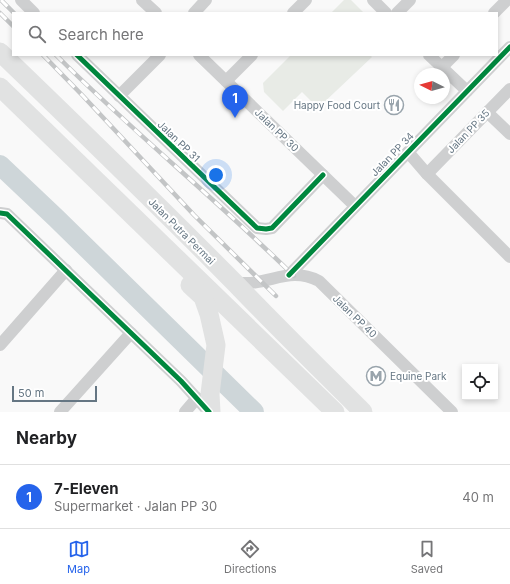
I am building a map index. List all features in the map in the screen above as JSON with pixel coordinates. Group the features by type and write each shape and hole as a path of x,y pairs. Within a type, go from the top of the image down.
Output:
{"main road":[{"name":"Jalan Putra Permai","path":"0,52 235,283 271,321 363,412"},
{"path":"0,87 335,412"},
{"path":"84,168 120,215 203,297 216,345 207,404"}],"street":[{"path":"21,0 33,12"},
{"path":"142,0 155,12"},
{"path":"195,12 206,0"},
{"path":"294,12 306,0"},
{"path":"373,0 385,12"},
{"path":"398,12 410,0"},
{"path":"495,12 507,0"},
{"name":"Jalan PP 34","path":"288,275 510,47"},
{"name":"Jalan PP 31","path":"78,56 257,228 272,228 323,175"},
{"path":"119,96 159,56"},
{"name":"Jalan PP 30","path":"200,56 355,206"},
{"path":"226,81 251,56"},
{"path":"430,56 466,91"},
{"path":"442,67 453,56"},
{"name":"Jalan PP 35","path":"427,174 510,88"},
{"path":"487,112 510,134"},
{"path":"408,152 427,174 510,257"},
{"path":"0,213 7,214 181,381 207,404 185,412"},
{"path":"0,345 66,270"},
{"name":"Jalan PP 40","path":"235,283 252,282 288,275 311,277 319,281 452,412"},
{"path":"60,412 131,333"}],"shaded area":[{"path":"344,0 351,0 363,12 332,12"},
{"path":"290,56 372,57 318,108 302,92 283,111 264,92 263,83"}],"waterway":[{"path":"0,165 254,412"}],"railway":[{"path":"1,0 13,12"},
{"path":"0,13 12,25"},
{"path":"44,56 194,215 276,296"},
{"path":"57,56 294,276"}],"cycle path":[{"path":"289,275 510,47"},
{"path":"78,56 257,228 272,228 323,175"},
{"path":"0,213 7,214 181,381 209,412"}],"place":[{"name":"Happy Food Court","path":"394,105"},
{"name":"7-Eleven","path":"235,118"},
{"name":"Equine Park","path":"376,376"}]}
